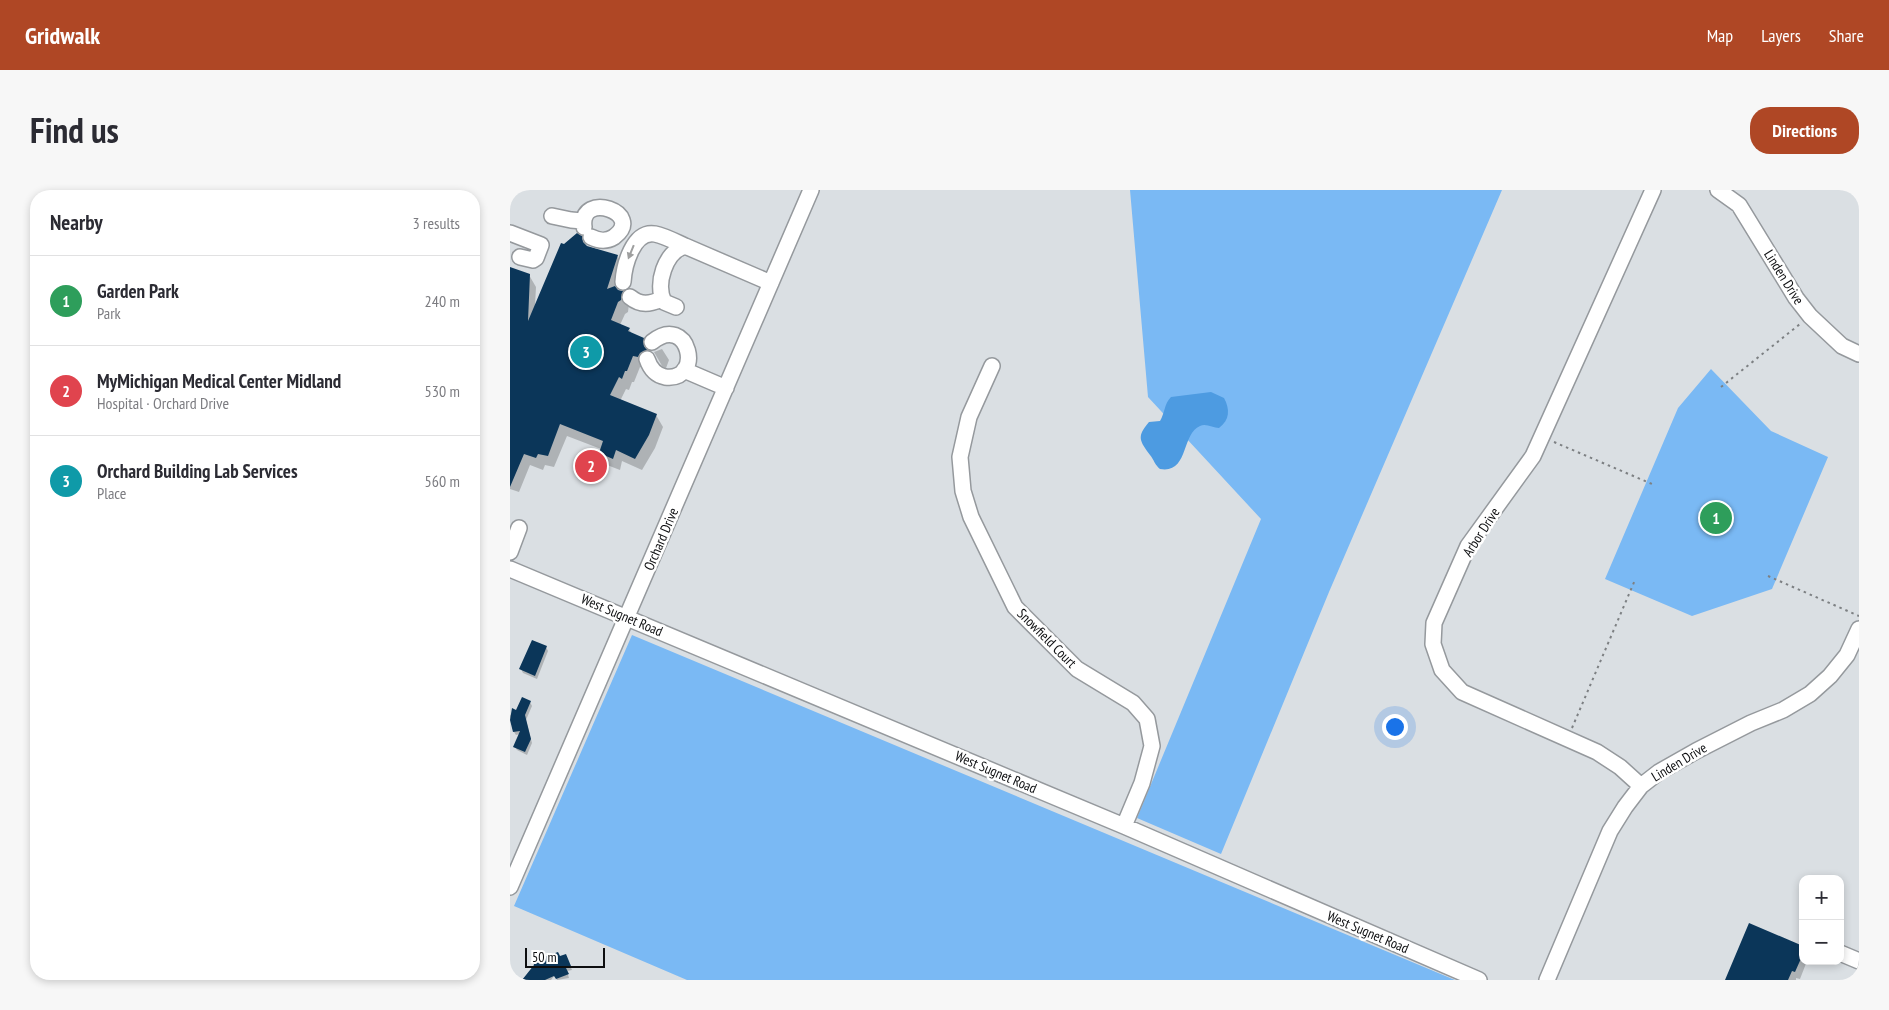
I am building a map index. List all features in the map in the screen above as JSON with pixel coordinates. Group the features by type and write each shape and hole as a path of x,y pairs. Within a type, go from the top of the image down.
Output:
{"street":[{"name":"Orchard Drive","path":"510,887 811,190"},
{"name":"Arbor Drive","path":"1641,786 1620,766 1597,752 1462,692 1442,670 1433,644 1434,624 1468,546 1533,456 1653,190"},
{"name":"Linden Drive","path":"1718,190 1739,205 1796,298 1810,316 1842,346 1859,354"},
{"path":"552,216 571,220 586,228"},
{"path":"510,233 541,244 536,258 533,260 520,257"},
{"path":"623,282 635,243 641,237 656,234 771,283"},
{"path":"676,307 664,302 660,294 660,283 669,258 678,248 685,246"},
{"path":"630,297 635,301 645,304 662,298"},
{"path":"652,342 664,335 671,335 690,341 689,359 677,379"},
{"path":"647,359 649,365 658,375 726,388"},
{"name":"Snowfield Court","path":"992,366 969,417 960,457 963,491 971,517 1015,607 1077,669 1133,703 1147,719 1152,746 1142,783 1124,826"},
{"path":"510,552 520,528"},
{"name":"West Sugnet Road","path":"510,569 1124,826 1479,980"},
{"name":"Linden Drive","path":"1547,980 1610,831 1641,786 1659,772 1696,751 1752,723 1784,710 1810,694 1830,676 1847,654 1859,629"},
{"path":"1844,954 1859,960"}],"path":[{"path":"1721,387 1810,316"},
{"path":"1542,437 1652,484"},
{"path":"1768,576 1859,616"},
{"path":"1567,739 1635,580"}],"shaded area":[{"path":"1130,190 1502,190 1329,592 1221,854 1137,818 1261,519 1148,397"},
{"path":"1711,369 1771,431 1828,457 1772,589 1692,616 1605,579 1678,408"},
{"path":"1211,392 1224,398 1227,406 1228,414 1223,425 1219,428 1202,425 1194,430 1176,466 1169,469 1160,469 1142,442 1141,435 1145,427 1149,422 1160,421 1171,397"},
{"path":"632,635 1455,980 687,980 514,906"}],"building":[{"path":"577,233 582,236 583,242 587,246 618,255 607,289 615,286 618,290 623,291 621,300 618,302 611,320 630,328 628,331 644,338 644,346 647,350 640,353 638,357 633,356 627,371 625,371 622,379 619,377 610,395 657,414 649,435 635,459 616,450 613,459 599,453 603,441 560,424 548,456 538,454 536,458 524,454 510,487 510,267 530,274 528,321 561,243 564,244"},
{"path":"532,640 547,646 535,676 519,669"},
{"path":"522,697 531,701 525,715 531,739 525,752 513,747 520,731 513,732 510,720 512,708 516,710"},
{"path":"1749,923 1799,944 1799,963 1795,972 1792,971 1788,980 1725,980"},
{"path":"558,952 560,956 566,954 571,966 566,968 569,974 556,979 554,976 545,980 522,980 534,965 533,961"}],"place":[{"name":"Orchard Building Lab Services","path":"586,352"},
{"name":"MyMichigan Medical Center Midland","path":"591,466"},
{"name":"Garden Park","path":"1716,518"}]}
